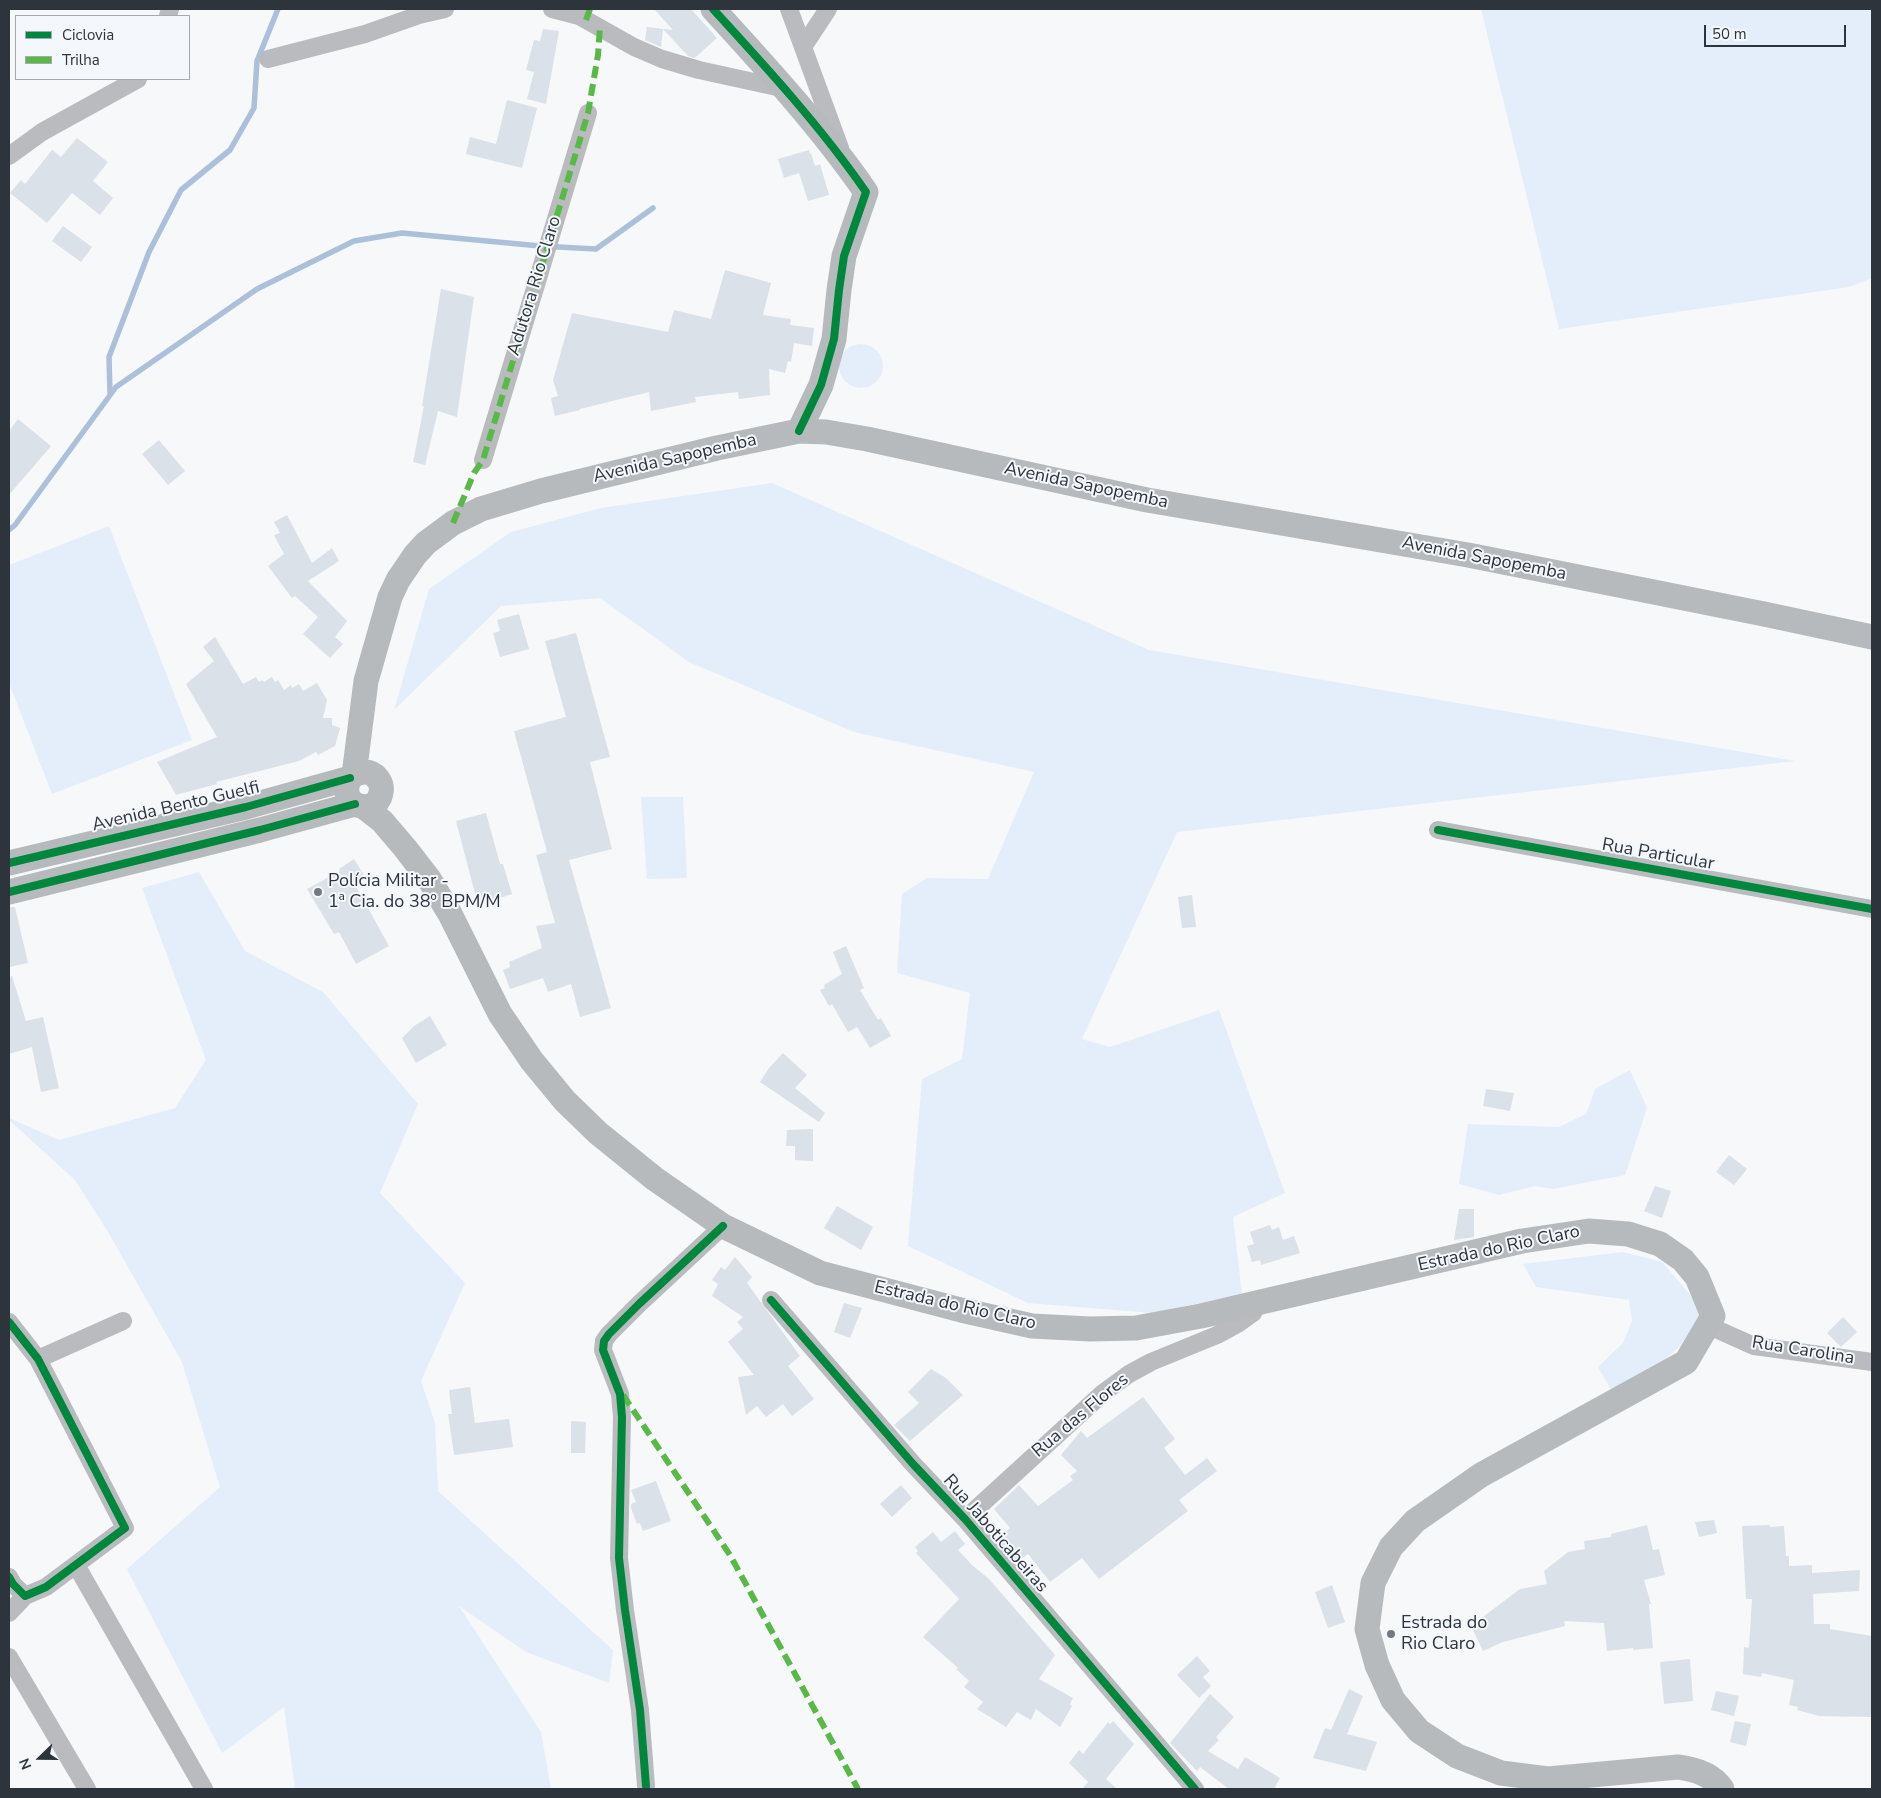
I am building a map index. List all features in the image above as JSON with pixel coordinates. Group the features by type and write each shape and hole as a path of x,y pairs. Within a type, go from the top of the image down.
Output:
{"main road":[{"path":"714,9 787,89 844,160 866,192 844,256 834,339 821,385 799,431"},
{"name":"Avenida Sapopemba","path":"363,789 372,736 376,645 390,597 398,580 426,543 453,523 481,509 541,491 717,448 799,431 826,432 867,439 1147,500 1468,555 1872,637"},
{"path":"9,892 260,830 363,789"},
{"name":"Estrada do Rio Claro","path":"363,789 382,821 406,848 429,879 450,914 500,1014 532,1061 565,1101 598,1133 655,1179 723,1226 820,1273 961,1310 1032,1326 1090,1329 1136,1328 1201,1316 1522,1241 1590,1231 1628,1234 1660,1244 1683,1260 1698,1277 1712,1316 1686,1362 1497,1466 1415,1521 1391,1547 1373,1583 1367,1629 1377,1665 1394,1700 1419,1732 1458,1756 1501,1773 1548,1779 1678,1767 1698,1770 1722,1789"},
{"name":"Avenida Bento Guelfi","path":"9,863 246,807 363,789"}],"street":[{"path":"268,59 365,34 420,12 446,9"},
{"path":"552,9 580,16 634,47 662,58 698,70 787,89"},
{"path":"789,9 844,160"},
{"path":"803,47 828,9"},
{"path":"9,156 42,132 136,80"},
{"name":"Adutora Rio Claro","path":"483,460 588,113"},
{"name":"Rua Particular","path":"1438,830 1872,909"},
{"path":"646,1786 640,1710 624,1610 619,1558 622,1416 620,1394 603,1350 604,1341 639,1304 723,1226"},
{"name":"Rua Jaboticabeiras","path":"771,1300 913,1464 965,1519 1195,1789"},
{"name":"Rua das Flores","path":"965,1519 1102,1393 1129,1374 1151,1362 1239,1324 1254,1313 1258,1302"},
{"path":"38,1359 123,1321"},
{"path":"9,1322 38,1359 125,1528 46,1587 25,1596 9,1612"},
{"name":"Rua Carolina","path":"1707,1325 1754,1346 1872,1362"},
{"path":"76,1565 204,1789"},
{"path":"9,1577 25,1596"},
{"path":"9,1657 86,1789"}],"shaded area":[{"path":"1481,9 1872,9 1872,278 1849,287 1559,329"},
{"path":"857,344 865,344 877,350 883,366 877,382 865,388 857,388 845,382 839,370 839,362 845,350"},
{"path":"772,483 1149,650 1795,761 1177,832 1082,1039 1110,1047 1219,1010 1285,1193 1233,1217 1242,1294 1153,1313 1028,1303 908,1246 922,1079 962,1059 970,993 897,973 902,894 927,878 988,879 1034,772 854,732 689,662 600,598 501,606 394,710 429,589 511,532 601,508"},
{"path":"109,526 192,740 52,794 9,683 9,565"},
{"path":"641,797 683,797 687,878 647,879"},
{"path":"199,872 245,951 323,992 418,1104 380,1193 465,1283 421,1381 435,1423 438,1491 613,1650 609,1683 526,1652 459,1606 541,1732 551,1789 295,1789 284,1707 222,1753 127,1569 220,1487 182,1362 108,1232 75,1180 9,1118 59,1140 175,1108 206,1060 142,888"},
{"path":"1630,1070 1647,1108 1625,1175 1553,1189 1535,1186 1499,1195 1459,1184 1468,1124 1559,1127 1586,1114 1595,1089"},
{"path":"1623,1252 1662,1262 1693,1298 1703,1320 1678,1348 1650,1372 1613,1393 1598,1367 1623,1343 1632,1321 1629,1300 1536,1287 1523,1264"}],"building":[{"path":"654,9 691,9 717,38 694,58 688,56 663,29 673,30"},
{"path":"647,27 663,29 661,47 645,40"},
{"path":"543,29 559,31 546,104 527,99 534,72 526,70 534,40 540,41"},
{"path":"507,100 537,108 522,168 466,154 470,137 496,144"},
{"path":"77,138 108,162 93,181 113,198 100,215 72,193 47,223 10,193 21,180 25,184 52,150 61,157"},
{"path":"809,150 815,166 820,164 829,195 808,201 799,173 784,178 778,159"},
{"path":"63,226 92,247 81,262 52,241"},
{"path":"725,270 771,283 763,315 791,319 790,325 814,328 812,346 794,343 791,362 788,361 785,373 769,369 770,395 739,399 738,392 695,397 696,402 651,411 649,392 555,416 551,398 558,396 553,380 572,313 668,332 674,310 711,319"},
{"path":"441,289 474,297 457,417 438,411 425,465 413,462 424,406 422,406"},
{"path":"18,419 51,446 9,495 9,431"},
{"path":"159,440 185,471 168,485 142,454"},
{"path":"287,515 312,563 332,548 339,561 308,581 347,621 335,637 343,644 330,658 303,634 318,617 295,596 292,598 268,566 284,554 274,535 280,533 274,522"},
{"path":"519,614 529,649 500,657 493,633 500,631 497,620"},
{"path":"576,633 610,757 590,762 612,849 569,860 611,1008 580,1017 571,984 548,992 543,978 510,989 503,970 510,967 509,962 542,948 536,926 555,923 536,855 547,852 514,731 566,717 545,641"},
{"path":"215,637 243,684 256,677 259,682 262,680 264,682 272,677 275,682 278,680 284,690 291,685 292,688 299,684 303,691 317,683 327,700 323,718 332,718 332,725 340,728 335,746 318,755 316,752 299,761 216,782 217,784 176,795 157,762 217,737 186,684 214,661 203,647"},
{"path":"486,813 500,864 503,864 512,894 478,905 456,821"},
{"path":"354,859 364,875 353,881 389,946 356,964 339,932 334,934 307,889 340,871 339,869"},
{"path":"1192,895 1196,927 1182,928 1178,897"},
{"path":"9,907 15,907 28,963 9,967"},
{"path":"846,946 864,988 860,990 878,1020 881,1018 891,1036 870,1048 857,1027 848,1032 832,1004 829,1006 820,990 825,988 824,985 842,974 833,952"},
{"path":"12,976 26,1021 43,1017 59,1088 41,1092 32,1047 9,1054 9,977"},
{"path":"430,1016 447,1045 416,1063 402,1038 414,1026"},
{"path":"783,1053 807,1075 795,1088 825,1113 819,1122 760,1082 769,1068"},
{"path":"1486,1089 1514,1093 1510,1111 1483,1106"},
{"path":"813,1129 813,1161 795,1160 795,1146 786,1146 787,1130"},
{"path":"1729,1155 1747,1169 1734,1185 1716,1172"},
{"path":"1655,1186 1671,1191 1662,1218 1644,1211"},
{"path":"837,1206 873,1227 861,1250 824,1228"},
{"path":"1459,1209 1474,1209 1474,1237 1454,1240"},
{"path":"1270,1225 1272,1230 1279,1227 1283,1240 1294,1236 1300,1253 1261,1265 1260,1260 1252,1262 1247,1246 1254,1244 1250,1232"},
{"path":"735,1257 752,1277 747,1283 800,1356 788,1366 814,1399 792,1416 783,1404 766,1417 757,1406 746,1415 738,1377 754,1375 728,1342 743,1329 737,1322 743,1317 712,1296 718,1284 712,1280 721,1267 725,1270"},
{"path":"844,1303 862,1308 850,1338 834,1332"},
{"path":"1843,1317 1857,1332 1841,1347 1827,1333"},
{"path":"931,1369 946,1378 963,1395 910,1441 894,1425 919,1403 908,1392"},
{"path":"470,1387 475,1423 509,1419 513,1447 454,1454 448,1414 452,1414 449,1390"},
{"path":"1143,1397 1175,1439 1164,1448 1185,1475 1207,1458 1217,1471 1179,1500 1188,1511 1099,1579 1082,1558 1050,1582 1028,1554 1016,1563 996,1539 1010,1528 994,1509 1019,1485 1038,1506 1073,1480 1070,1476 1077,1471 1061,1455 1081,1431 1087,1438"},
{"path":"571,1421 586,1422 585,1453 571,1453"},
{"path":"656,1481 671,1521 643,1531 640,1523 637,1524 631,1508 631,1504 636,1502 631,1490"},
{"path":"901,1485 912,1498 892,1517 880,1504"},
{"path":"1714,1520 1717,1533 1699,1537 1695,1522"},
{"path":"1647,1525 1653,1550 1659,1549 1665,1575 1644,1580 1651,1604 1649,1604 1653,1648 1607,1651 1604,1623 1564,1621 1565,1626 1503,1642 1483,1651 1471,1626 1520,1589 1547,1584 1544,1571 1568,1552 1585,1549 1584,1541 1611,1537 1611,1534"},
{"path":"1770,1525 1770,1527 1784,1526 1786,1556 1789,1556 1789,1566 1812,1565 1812,1573 1860,1570 1859,1591 1813,1594 1814,1624 1830,1624 1830,1629 1872,1636 1872,1717 1819,1716 1797,1710 1798,1707 1789,1705 1794,1680 1762,1673 1761,1677 1743,1674 1744,1647 1749,1648 1752,1599 1746,1599 1742,1526"},
{"path":"955,1531 965,1544 958,1550 989,1579 1055,1655 1039,1679 1073,1698 1070,1704 1072,1706 1060,1727 1036,1709 1031,1720 1017,1712 1006,1727 977,1709 983,1702 964,1687 969,1681 956,1669 958,1668 923,1637 959,1599 916,1553 918,1551 915,1547 933,1532 941,1542"},
{"path":"1332,1585 1345,1622 1328,1628 1315,1592"},
{"path":"1197,1656 1210,1671 1203,1677 1211,1686 1199,1698 1177,1675"},
{"path":"1690,1659 1693,1701 1664,1704 1660,1662"},
{"path":"1349,1689 1363,1696 1347,1734 1377,1742 1366,1771 1313,1758 1325,1728 1331,1730"},
{"path":"1716,1691 1739,1696 1734,1716 1711,1710"},
{"path":"1210,1694 1234,1717 1216,1737 1219,1740 1208,1751 1238,1769 1245,1757 1280,1778 1274,1789 1229,1789 1200,1767 1197,1771 1170,1743"},
{"path":"1113,1721 1134,1744 1106,1779 1117,1789 1082,1789 1088,1782 1069,1763 1079,1750 1083,1754 1108,1722 1110,1724"},
{"path":"1735,1721 1751,1724 1746,1746 1730,1742"}],"waterway":[{"path":"110,394 109,357 149,252 181,190 230,150 254,108 257,61 278,9"},
{"path":"9,530 15,525 116,387 257,289 354,241 402,233 540,246 596,249 653,208"}],"marked path":[{"path":"586,20 590,9"},
{"path":"453,523 474,473 483,460 588,113 598,55 600,27"},
{"path":"623,1395 730,1555 858,1789"}],"cycle path":[{"path":"713,9 812,121 866,192 844,256 834,339 821,385 799,431"},
{"path":"9,863 246,807 350,778"},
{"path":"9,892 260,830 355,804"},
{"path":"1438,830 1872,909"},
{"path":"646,1786 640,1710 619,1558 622,1417 620,1394 603,1350 604,1341 639,1304 723,1226"},
{"path":"771,1300 913,1464 965,1519 1195,1789"},
{"path":"9,1322 38,1359 125,1528 46,1587 25,1596 9,1577"}],"place":[{"name":"Polícia Militar - 1ª Cia. do 38º BPM/M","path":"318,892"},
{"name":"Estrada do Rio Claro","path":"1391,1634"}]}
